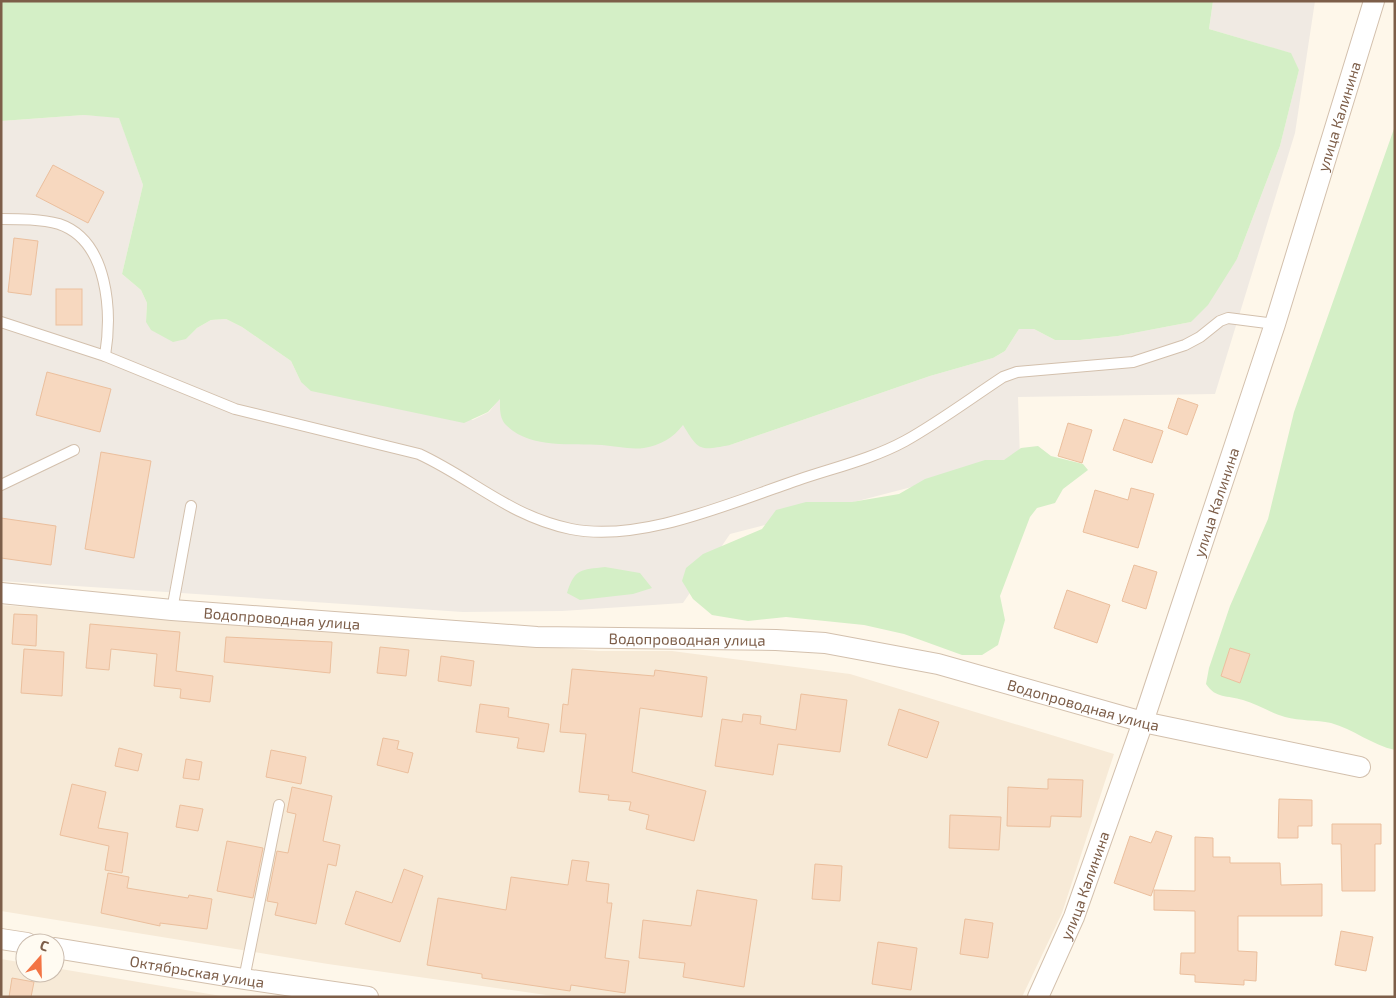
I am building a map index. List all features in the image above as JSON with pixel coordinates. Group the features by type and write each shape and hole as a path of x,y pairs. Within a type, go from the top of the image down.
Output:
{"street":[{"name":"улица Калинина","path":"1038,997 1083,893 1143,722 1275,324 1374,1"},
{"name":"Водопроводная улица","path":"1,593 172,610 538,637 776,640 825,643 938,664 1143,722 1360,767"},
{"path":"1,939 15,941"},
{"name":"Октябрьская улица","path":"65,950 368,997"}],"lane":[{"path":"1,219 43,221 60,225 77,234 86,243 98,266 104,286 108,326 105,356"},
{"path":"1,322 105,356 234,409 419,454 437,462 507,506 540,521 573,529 609,531 655,526 698,514 871,456 904,441 1003,377 1017,372 1134,362 1185,345 1200,337 1220,321 1228,318 1275,324"},
{"path":"1,485 74,450"},
{"path":"172,610 191,506"},
{"path":"244,979 279,805"}],"shaded area":[{"path":"1213,1 1315,1 1295,133 1215,394 1018,397 1020,459 730,534 683,603 562,611 463,612 1,581 1,121 84,115 119,117 143,185 122,274 141,290 147,303 146,322 186,339 197,328 211,320 226,319 242,327 291,361 301,382 473,420 489,412 500,398 529,350 730,445 930,376 993,358 1005,351 1019,329 1034,329 1055,340 1080,340 1118,336 1191,322 1237,259 1280,146 1299,70 1290,53 1209,29"},
{"path":"1,605 599,651 672,651 850,674 1114,754 1062,913 1022,997 560,997 328,964 1,911"},
{"path":"1,959 15,961 15,983 65,983 65,970 227,997 1,997"}],"green space":[{"path":"1,1 1213,1 1209,29 1291,53 1299,70 1280,146 1237,259 1208,305 1191,322 1118,336 1080,340 1055,340 1034,329 1019,329 1005,351 993,358 930,376 730,445 712,448 701,447 693,440 683,425 675,434 661,443 634,449 602,445 551,443 527,438 516,433 506,425 500,412 500,399 488,412 464,423 311,391 301,382 291,361 242,327 226,319 211,320 197,328 186,339 173,342 151,330 146,322 147,303 141,290 122,274 143,185 119,118 84,115 1,121"},
{"path":"1395,126 1395,750 1378,745 1331,723 1285,717 1237,698 1222,696 1210,689 1206,684 1209,668 1230,606 1268,519 1294,412","holes":["1230,648 1250,654 1240,683 1221,676"]},
{"path":"1038,446 1051,456 1083,464 1088,470 1063,489 1055,503 1037,508 1030,517 1000,596 1005,620 998,645 982,655 962,655 904,634 864,625 786,617 748,621 712,615 693,599 682,581 686,568 703,554 762,529 776,510 806,502 852,502 899,494 925,479 985,460 1004,460 1021,448"},
{"path":"605,567 640,573 652,588 633,594 580,600 567,593 573,579 580,572"}],"building":[{"path":"53,165 104,192 88,223 36,196"},
{"path":"14,238 38,241 31,295 8,292"},
{"path":"56,289 82,289 82,325 56,325"},
{"path":"47,372 111,389 100,432 36,415"},
{"path":"1178,398 1198,405 1187,435 1168,428"},
{"path":"1124,419 1163,431 1152,463 1113,450"},
{"path":"1068,423 1092,430 1082,463 1058,456"},
{"path":"101,452 151,461 134,558 85,549"},
{"path":"1131,488 1154,494 1138,548 1083,532 1095,490 1128,500"},
{"path":"1,518 56,526 51,565 1,558"},
{"path":"1134,565 1157,572 1146,609 1122,601"},
{"path":"1067,590 1110,605 1097,643 1054,628"},
{"path":"14,614 37,615 36,646 12,644"},
{"path":"90,624 180,632 176,671 213,676 210,702 180,698 181,689 154,686 157,654 111,649 109,670 86,668"},
{"path":"226,637 332,642 330,673 224,662"},
{"path":"380,647 409,650 406,676 377,673"},
{"path":"1230,648 1250,654 1240,683 1221,676"},
{"path":"24,649 64,652 62,696 21,693"},
{"path":"441,656 474,661 471,686 438,681"},
{"path":"572,669 654,676 655,670 707,677 702,717 640,708 632,772 706,791 694,841 646,829 649,815 629,810 631,802 608,800 609,795 579,792 586,734 560,732 563,704 568,705"},
{"path":"801,694 847,700 840,752 778,744 773,775 715,766 722,719 742,722 743,714 761,716 760,724 796,730"},
{"path":"480,704 509,708 508,717 549,724 544,752 517,748 519,738 476,732"},
{"path":"899,709 939,722 927,758 888,745"},
{"path":"383,738 399,741 397,749 413,753 408,773 377,765"},
{"path":"119,748 142,754 138,771 115,766"},
{"path":"271,750 306,757 301,784 266,777"},
{"path":"186,759 202,762 199,780 183,778"},
{"path":"1048,779 1083,780 1081,817 1051,816 1050,827 1007,826 1008,787 1048,789"},
{"path":"72,784 106,792 98,828 128,833 122,873 105,870 109,846 60,835"},
{"path":"292,787 332,796 323,841 340,845 336,866 328,864 316,924 275,915 278,903 267,901 277,851 288,853 296,814 287,812"},
{"path":"1279,799 1312,800 1312,826 1298,826 1298,838 1278,838"},
{"path":"180,805 203,809 198,831 176,827"},
{"path":"950,815 1001,817 999,850 949,848"},
{"path":"1332,824 1381,824 1381,844 1375,844 1375,891 1342,891 1341,844 1332,844"},
{"path":"1156,831 1172,836 1151,896 1114,883 1130,836 1151,843"},
{"path":"1195,837 1213,838 1213,857 1230,857 1230,863 1280,863 1281,885 1322,884 1322,916 1238,916 1238,951 1257,952 1256,981 1244,980 1244,985 1195,982 1195,975 1180,974 1181,953 1195,953 1195,911 1154,910 1154,890 1195,891"},
{"path":"227,841 263,848 253,898 217,891"},
{"path":"572,860 589,862 586,881 609,884 607,903 612,903 605,958 629,961 625,993 571,985 570,991 482,978 482,974 427,965 438,898 506,910 511,877 568,885"},
{"path":"815,864 842,866 840,901 812,899"},
{"path":"404,869 423,876 400,942 345,924 356,891 392,903"},
{"path":"108,873 129,877 127,888 188,898 189,895 212,899 207,929 160,923 160,926 101,913"},
{"path":"697,890 757,900 744,987 683,977 685,963 639,958 643,920 691,926"},
{"path":"965,919 993,923 988,958 960,954"},
{"path":"1341,931 1373,937 1366,971 1335,965"},
{"path":"878,942 917,948 911,990 872,984"},
{"path":"12,978 15,979 15,983 34,983 31,997 9,997"}]}
